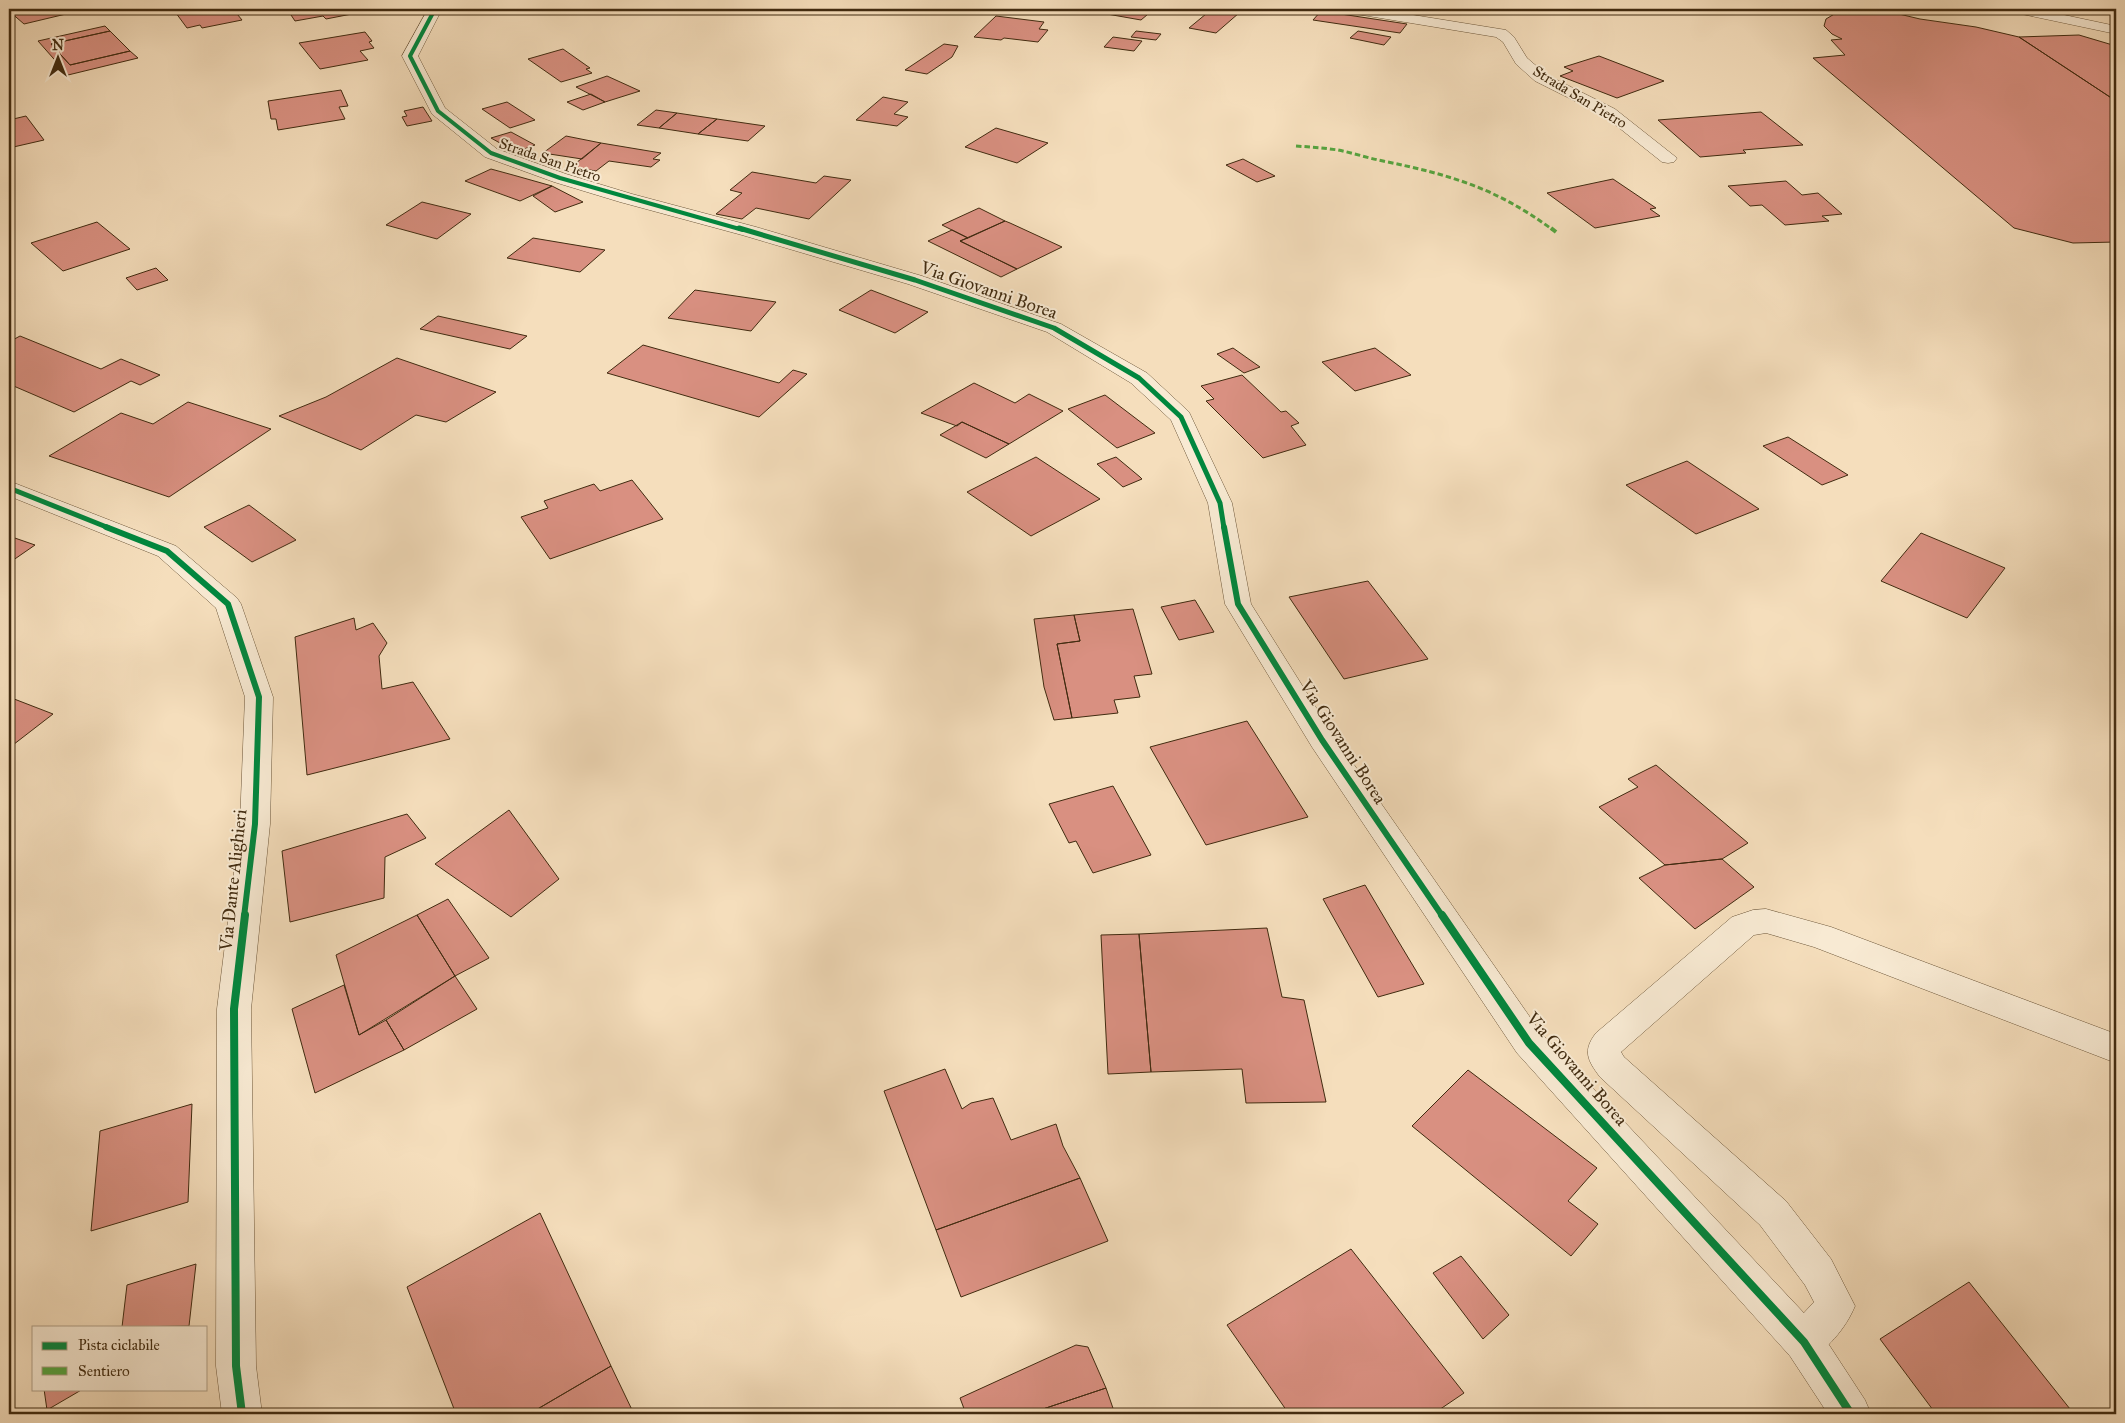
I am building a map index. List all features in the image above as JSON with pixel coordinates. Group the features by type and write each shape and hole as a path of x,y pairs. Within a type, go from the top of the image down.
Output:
{"street":[{"name":"Strada San Pietro","path":"435,9 410,56 438,111 491,153 560,178 626,198 749,231"},
{"name":"Strada San Pietro","path":"1350,9 1500,33 1509,40 1521,61 1541,78 1610,112 1668,158"},
{"path":"2017,9 2116,30"},
{"name":"Via Giovanni Borea","path":"749,231 915,280 1054,328 1139,378 1181,417 1220,503 1238,604 1322,740 1529,1043 1804,1342 1851,1414"},
{"name":"Via Dante Alighieri","path":"9,488 167,551 228,604 259,696 255,824 234,1009 236,1366 242,1414"},
{"path":"1804,1342 1836,1306 1818,1272 1773,1213 1612,1067 1605,1057 1604,1048 1608,1043 1743,926 1753,922 1766,921 1820,936 2116,1049"}],"building":[{"path":"9,9 87,9 24,24"},
{"path":"173,9 233,9 242,20 202,28 200,25 187,28"},
{"path":"287,9 365,9 360,10 362,12 326,19 323,16 295,21"},
{"path":"536,9 575,9 541,14"},
{"path":"1094,9 1154,9 1141,20 1090,11"},
{"path":"1212,9 1239,13 1216,33 1189,28"},
{"path":"1216,9 1244,9 1239,13"},
{"path":"1854,10 1899,14 1976,27 2019,37 2116,101 2116,242 2073,243 2014,228 1813,58 1845,55 1831,40 1842,39 1832,34 1824,26 1826,19 1836,13"},
{"path":"1321,11 1407,24 1400,33 1313,20"},
{"path":"996,16 1044,22 1039,29 1048,30 1038,42 974,37"},
{"path":"105,26 110,31 51,44 70,65 130,51 138,58 68,75 38,41"},
{"path":"110,31 130,51 70,65 51,44"},
{"path":"1136,31 1161,34 1156,40 1131,37"},
{"path":"1358,31 1391,37 1384,45 1350,38"},
{"path":"365,32 372,41 369,42 374,48 360,51 368,60 320,69 299,43"},
{"path":"2079,35 2116,46 2116,101 2019,37"},
{"path":"1113,37 1142,41 1134,51 1104,47"},
{"path":"944,44 958,46 952,57 927,74 905,70"},
{"path":"563,49 590,68 586,69 592,73 561,82 528,59"},
{"path":"1599,56 1664,81 1617,98 1560,76 1573,71 1564,67"},
{"path":"607,76 640,91 605,102 576,87"},
{"path":"341,90 348,106 339,107 345,119 278,130 276,119 271,119 268,101"},
{"path":"591,94 605,102 583,110 567,102"},
{"path":"883,97 908,102 894,114 908,117 897,126 856,120"},
{"path":"507,102 535,120 510,128 482,109"},
{"path":"423,107 432,121 407,126 402,117 407,116 404,111"},
{"path":"656,110 677,113 659,128 637,125"},
{"path":"1761,112 1803,145 1743,150 1746,153 1700,157 1658,120"},
{"path":"677,113 717,119 698,134 659,128"},
{"path":"26,116 44,140 9,148 9,120"},
{"path":"717,119 765,126 748,141 698,134"},
{"path":"996,128 1048,143 1017,163 965,147"},
{"path":"511,132 535,145 516,152 491,138"},
{"path":"566,136 601,143 582,159 543,153"},
{"path":"601,143 661,153 653,159 660,160 651,167 609,161 596,171 571,167"},
{"path":"1243,159 1275,176 1257,182 1226,165"},
{"path":"491,169 552,186 520,201 465,181"},
{"path":"752,172 816,183 824,176 851,180 809,219 756,208 742,219 716,214 742,193 730,190"},
{"path":"1613,179 1656,208 1650,209 1660,216 1595,228 1547,193"},
{"path":"1786,181 1802,195 1818,193 1842,214 1822,216 1829,221 1785,225 1762,205 1750,206 1728,186"},
{"path":"552,186 583,202 555,212 533,196"},
{"path":"422,202 471,214 437,239 386,225"},
{"path":"979,208 1005,221 968,238 942,225"},
{"path":"1005,221 1062,247 1017,269 960,241"},
{"path":"97,222 130,249 63,271 31,243"},
{"path":"952,230 968,238 960,241 1017,269 1001,277 928,241"},
{"path":"533,238 605,250 580,272 507,258"},
{"path":"156,268 168,280 137,290 126,278"},
{"path":"695,290 776,302 751,331 668,318"},
{"path":"871,290 928,312 895,333 839,310"},
{"path":"438,316 527,336 510,349 420,329"},
{"path":"20,336 101,369 121,359 160,375 140,385 131,381 74,412 9,384 9,342"},
{"path":"643,345 779,383 793,370 807,374 759,417 607,373"},
{"path":"1233,348 1260,367 1244,373 1217,354"},
{"path":"1375,348 1411,375 1355,391 1322,362"},
{"path":"397,358 496,392 446,422 416,415 361,450 279,416 326,397"},
{"path":"1242,375 1281,412 1286,411 1299,423 1291,426 1306,445 1263,458 1206,401 1214,399 1201,386"},
{"path":"974,383 1015,403 1029,394 1063,411 1009,444 962,422 957,426 921,413"},
{"path":"1105,395 1155,433 1117,448 1068,409"},
{"path":"188,402 271,429 169,497 49,456 121,413 153,424"},
{"path":"962,422 1009,444 986,458 940,435"},
{"path":"1788,437 1848,475 1822,485 1763,446"},
{"path":"1036,457 1100,499 1031,536 967,492"},
{"path":"1116,457 1142,479 1123,487 1097,464"},
{"path":"1687,461 1759,509 1696,534 1626,485"},
{"path":"632,480 663,519 550,559 521,517 548,508 544,501 594,484 600,491"},
{"path":"249,505 296,540 252,562 204,527"},
{"path":"1921,533 2005,568 1967,618 1881,581"},
{"path":"9,536 35,545 9,563"},
{"path":"1368,581 1428,659 1344,679 1289,597"},
{"path":"1195,600 1214,632 1179,640 1161,607"},
{"path":"1133,609 1152,674 1134,676 1140,697 1114,700 1118,713 1072,718 1057,644 1080,641 1074,615"},
{"path":"1074,615 1080,641 1057,644 1072,718 1054,720 1044,687 1034,619"},
{"path":"354,618 356,630 373,623 387,643 379,656 382,689 413,682 450,739 307,775 295,637"},
{"path":"9,697 53,714 9,748"},
{"path":"1247,721 1308,817 1206,845 1150,747"},
{"path":"1656,765 1748,843 1722,859 1665,865 1599,807 1638,787 1628,779"},
{"path":"1113,786 1151,855 1093,873 1076,841 1069,843 1049,804"},
{"path":"509,810 559,879 511,917 435,864"},
{"path":"407,814 426,838 385,857 384,898 290,922 282,851"},
{"path":"1722,859 1754,887 1695,929 1639,878 1665,865"},
{"path":"1365,885 1424,984 1378,997 1323,899"},
{"path":"448,899 489,958 455,976 417,915"},
{"path":"417,915 455,976 359,1035 336,955"},
{"path":"1267,928 1282,997 1304,1000 1326,1102 1246,1103 1242,1069 1151,1072 1139,934"},
{"path":"1139,934 1151,1072 1108,1074 1101,935"},
{"path":"455,976 477,1009 404,1050 386,1020"},
{"path":"344,985 359,1035 386,1020 404,1050 315,1093 292,1009"},
{"path":"945,1069 962,1109 971,1103 993,1098 1011,1140 1056,1124 1063,1146 1080,1178 936,1230 884,1091"},
{"path":"1468,1070 1597,1168 1568,1201 1598,1224 1571,1256 1412,1126"},
{"path":"192,1104 188,1202 91,1231 100,1131"},
{"path":"1080,1178 1108,1241 961,1297 936,1230"},
{"path":"540,1213 611,1366 529,1414 456,1414 407,1287"},
{"path":"1351,1249 1464,1393 1433,1414 1289,1414 1227,1325"},
{"path":"1461,1256 1509,1315 1483,1339 1433,1273"},
{"path":"196,1264 189,1326 122,1326 127,1285"},
{"path":"1969,1282 2074,1414 1936,1414 1880,1339"},
{"path":"1076,1345 1088,1347 1106,1388 1028,1414 966,1414 960,1398"},
{"path":"611,1366 634,1414 529,1414"},
{"path":"1106,1388 1115,1414 1028,1414"},
{"path":"44,1390 81,1390 47,1410"}],"marked path":[{"path":"1296,146 1337,150 1413,166 1458,179 1493,192 1526,210 1556,232"}],"cycle path":[{"path":"435,9 410,56 438,111 491,153 560,178 626,198 749,231 915,280 1054,328 1139,378 1181,417 1220,503 1238,604 1322,740 1529,1043 1804,1342 1851,1414"},
{"path":"9,488 167,551 228,604 259,697 255,824 234,1009 236,1366 242,1414"}]}
